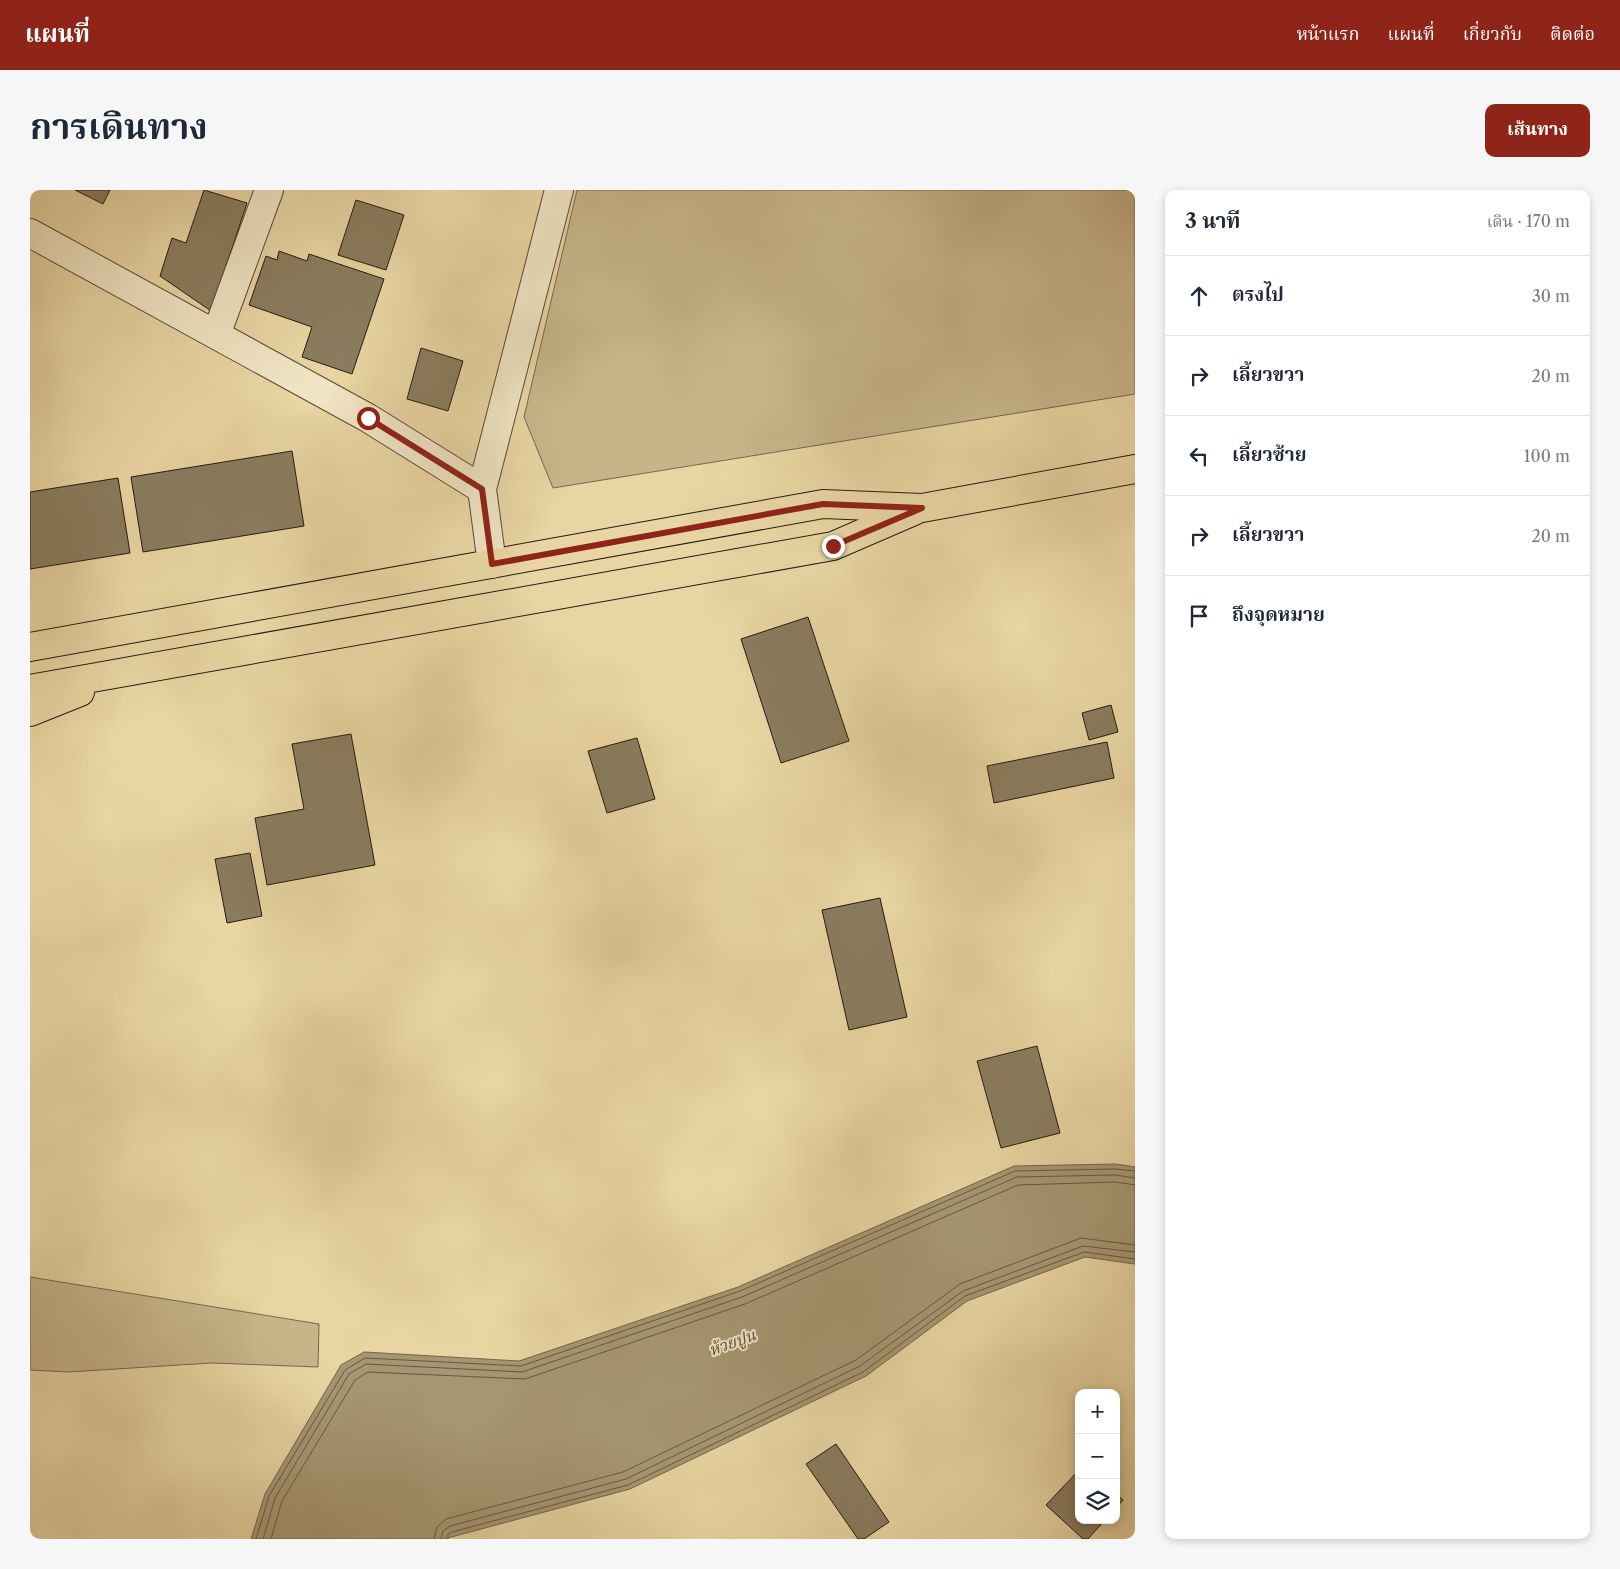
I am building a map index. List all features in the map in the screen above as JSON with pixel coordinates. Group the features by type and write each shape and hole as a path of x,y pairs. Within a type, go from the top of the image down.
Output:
{"main road":[{"path":"30,647 823,504 922,508 1135,469"},
{"path":"30,689 833,546 922,508"},
{"path":"30,712 135,671"}],"street":[{"path":"216,336 269,190"},
{"path":"492,564 482,489 559,190"},
{"path":"30,233 368,418 482,489"}],"shaded area":[{"path":"577,190 1135,190 1135,394 553,488 524,417"},
{"path":"30,1277 319,1324 318,1367 212,1363 68,1372 30,1370"}],"water":[{"name":"ห้วยปูน","path":"1116,1164 1135,1167 1135,1264 1085,1257 967,1301 866,1376 630,1489 444,1539 251,1539 265,1494 341,1365 364,1352 519,1361 738,1287 1014,1166"}],"building":[{"path":"75,190 110,190 103,204"},
{"path":"204,190 247,203 211,311 160,276 172,238 186,243"},
{"path":"356,200 404,215 386,270 338,255"},
{"path":"279,251 307,261 309,254 384,279 352,374 302,357 312,327 249,305 266,256 277,260"},
{"path":"421,348 463,361 448,411 407,399"},
{"path":"292,451 304,526 143,552 131,477"},
{"path":"118,478 130,553 30,569 30,492"},
{"path":"808,617 849,741 781,763 741,639"},
{"path":"1111,705 1118,732 1089,740 1082,713"},
{"path":"351,734 375,865 267,885 255,818 304,809 292,744"},
{"path":"637,738 655,799 607,813 588,751"},
{"path":"1107,742 1114,778 994,803 987,766"},
{"path":"250,853 262,916 227,923 215,859"},
{"path":"880,898 907,1017 849,1030 822,910"},
{"path":"1037,1046 1060,1133 1001,1148 977,1061"},
{"path":"836,1444 889,1522 864,1539 858,1539 806,1464"},
{"path":"1075,1474 1075,1524 1101,1524 1088,1539 1083,1539 1046,1505"}],"route":[{"path":"368,418 482,489 492,564 823,504 922,508 833,546"}]}
